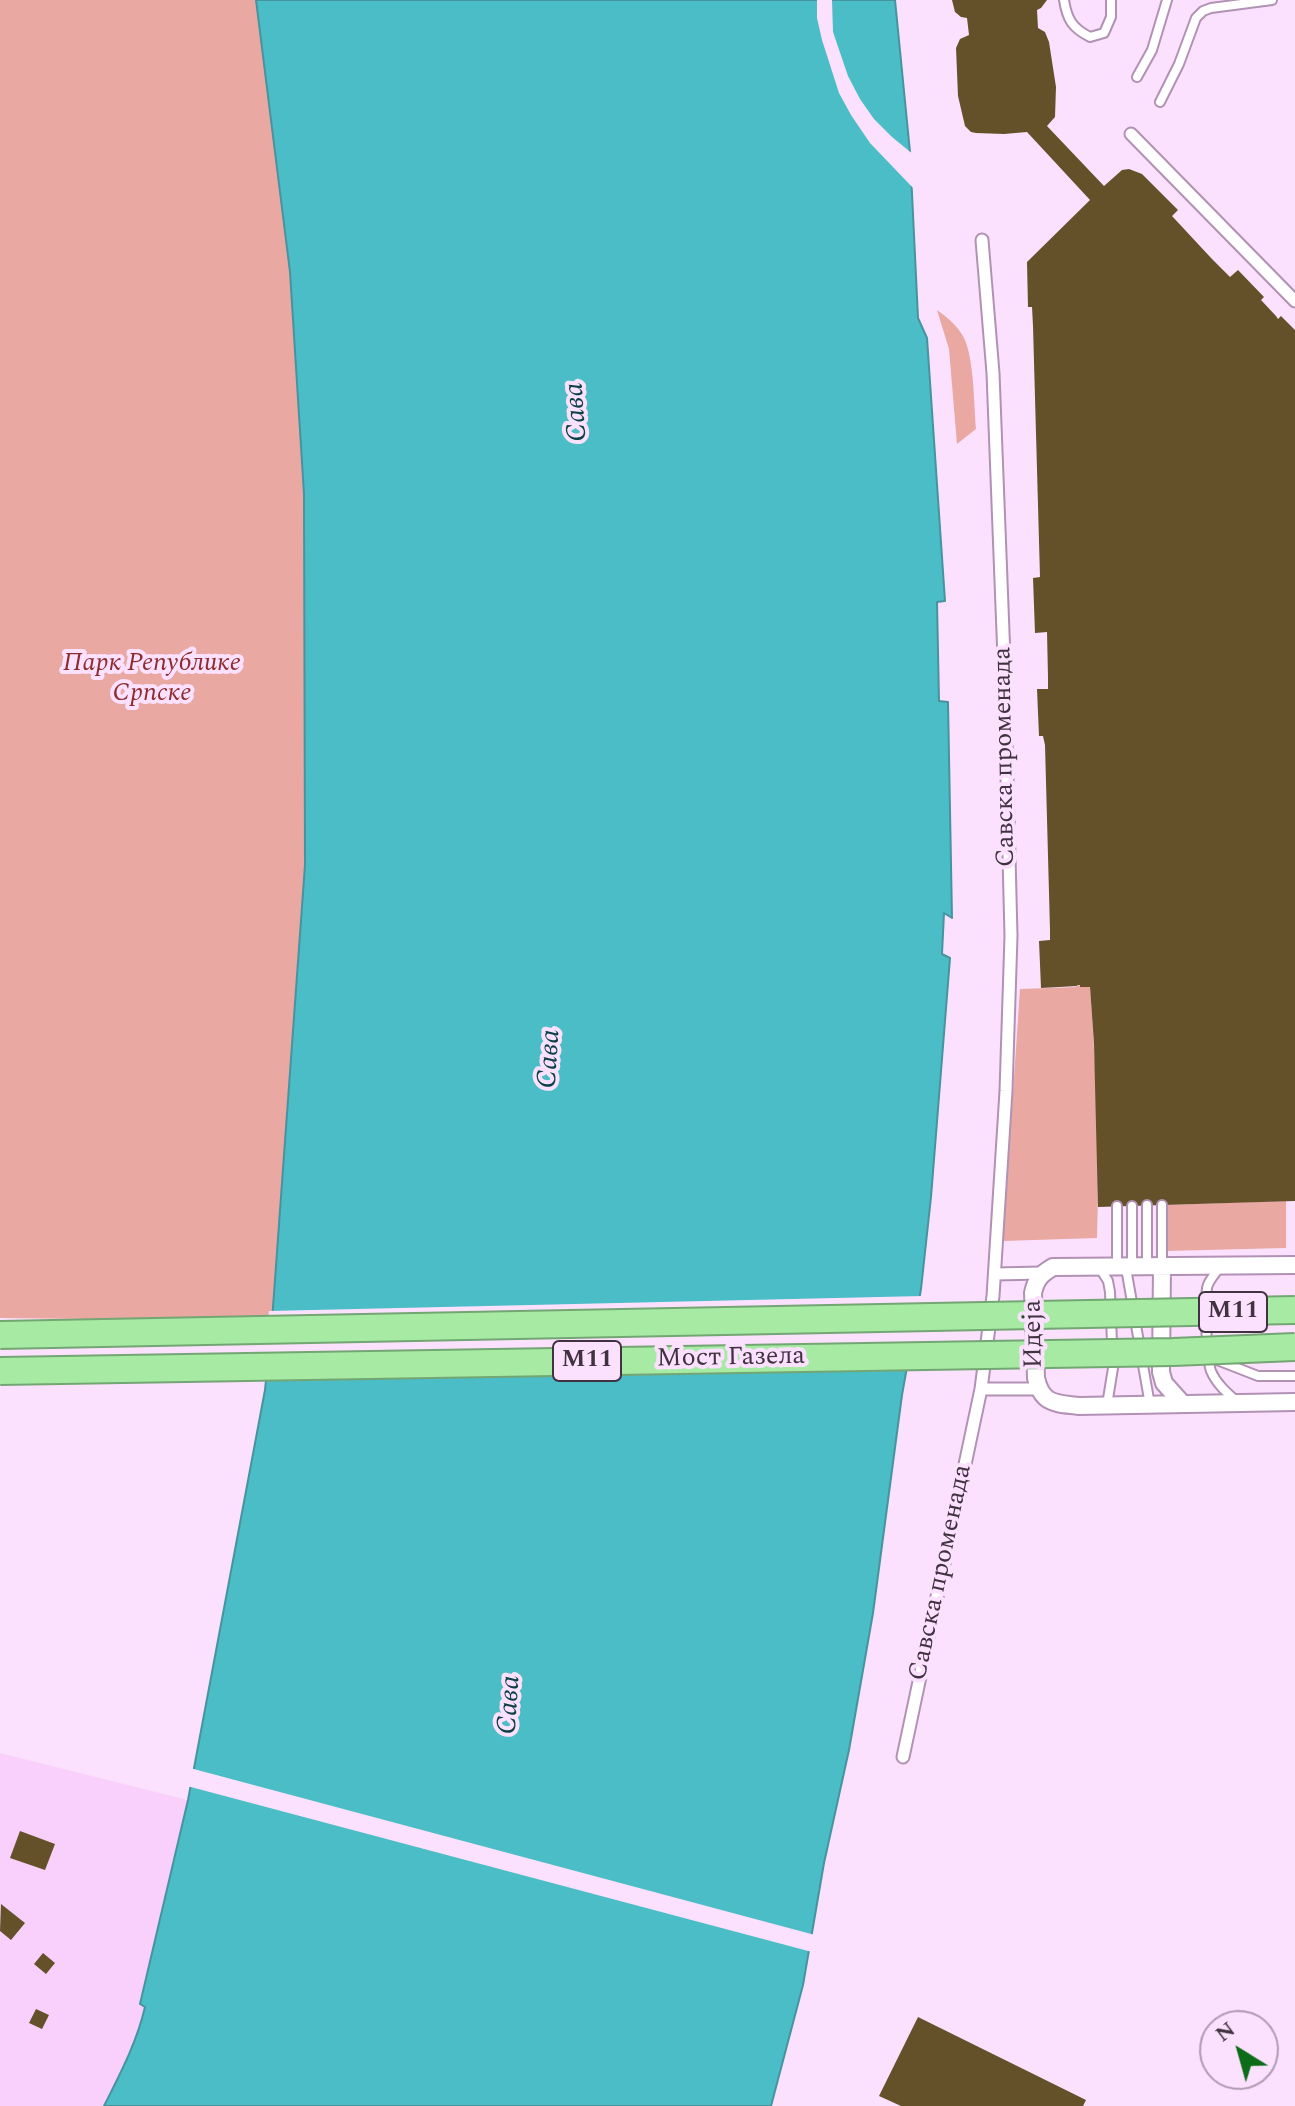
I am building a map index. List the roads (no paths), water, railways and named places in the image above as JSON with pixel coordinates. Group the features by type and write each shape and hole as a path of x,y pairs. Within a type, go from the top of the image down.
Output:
{"highway":[{"name":"Мост Газела","path":"0,1335 1295,1310"},
{"name":"Мост Газела","path":"0,1371 1173,1352 1295,1347"}],"street":[{"path":"1131,134 1295,301"},
{"name":"Савска променада","path":"903,1757 981,1389 995,1274 1006,1091 1011,936 1004,658 993,373 982,240"},
{"name":"Идеја","path":"1295,1265 1053,1267 1041,1273 1033,1293 1036,1378 1038,1389 1053,1403 1079,1406 1295,1402"},
{"path":"1137,1268 1164,1383 1182,1403"},
{"path":"995,1274 1041,1273"},
{"path":"981,1389 1038,1389"}],"lane":[{"path":"1064,0 1066,15 1075,29 1090,37 1104,33 1111,17 1111,0"},
{"path":"1137,77 1152,50 1167,0"},
{"path":"1160,102 1179,64 1196,18 1203,11 1272,0"},
{"path":"1137,1268 1147,1205"},
{"path":"1137,1268 1162,1205"},
{"path":"1117,1206 1137,1268"},
{"path":"1132,1206 1150,1405"},
{"path":"1099,1267 1108,1281 1110,1292 1113,1368 1107,1405"},
{"path":"1220,1267 1207,1285 1210,1369 1224,1391 1239,1403"},
{"path":"1207,1305 1295,1302"},
{"path":"1209,1357 1258,1376 1295,1376"}],"water":[{"name":"Сава","path":"256,0 895,0 910,152 918,318 927,338 945,601 937,602 939,701 948,702 952,918 944,913 942,954 950,958 921,1289 902,1395 873,1613 803,1985 771,2106 104,2106 133,2045 145,2007 140,2004 188,1800 265,1390 305,865 304,494 290,272"}],"park label":[{"name":"Парк Републике Српске","path":"152,680"}]}
